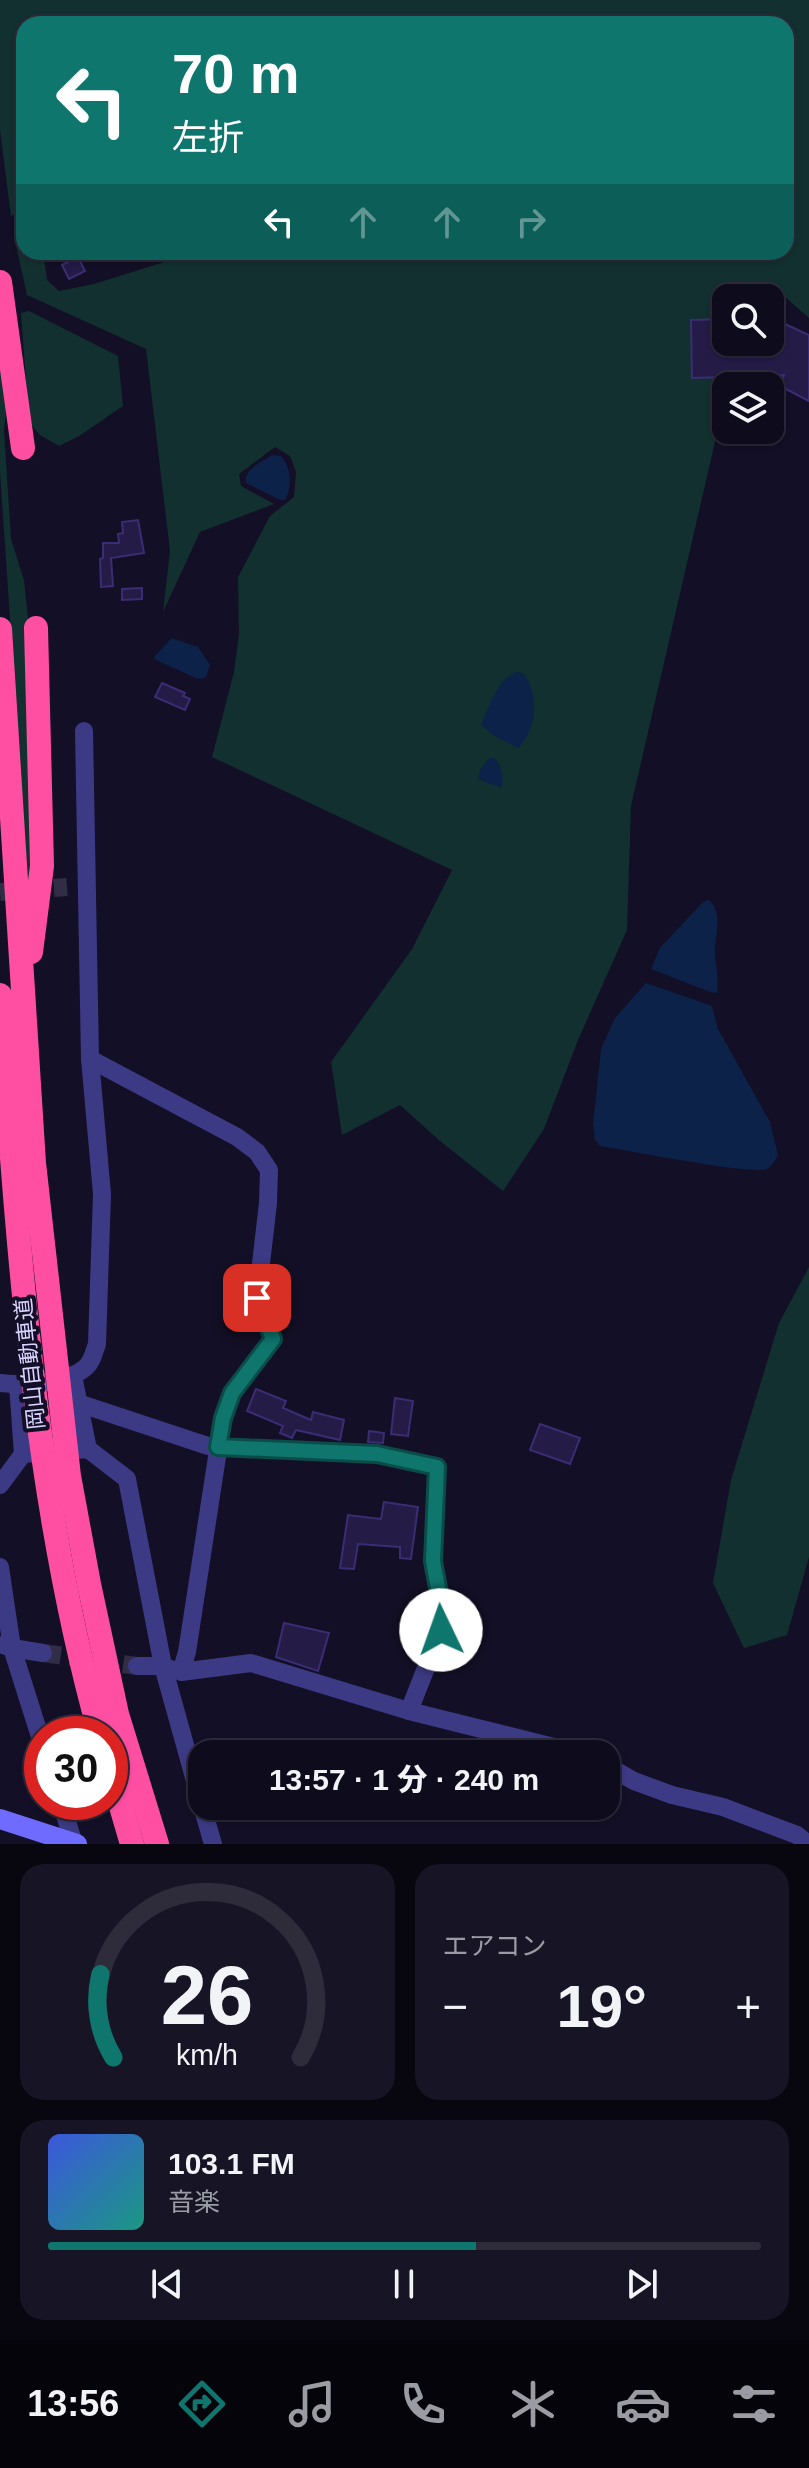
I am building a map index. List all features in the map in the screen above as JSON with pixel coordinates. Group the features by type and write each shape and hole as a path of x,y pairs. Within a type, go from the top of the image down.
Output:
{"highway":[{"path":"0,282 23,448"},
{"path":"24,1007 42,866 36,628"},
{"name":"岡山自動車道","path":"0,629 34,1163 55,1356 58,1478 66,1589 96,1716"},
{"name":"岡山自動車道","path":"0,995 30,1357 58,1478 89,1584 117,1714 157,1844"},
{"path":"125,1820 132,1844"}],"main road":[{"path":"0,1819 75,1844"}],"street":[{"path":"0,1485 23,1454 9,1384 73,1376 89,1365 97,1344 102,1194 90,1059 84,731"},
{"path":"67,887 87,885"},
{"path":"90,1059 237,1137 257,1152 269,1170 257,1298 273,1339 232,1393 223,1418 187,1652 172,1669"},
{"path":"73,1376 88,1449 127,1479 188,1742"},
{"path":"78,1403 208,1446 377,1454 437,1467 433,1561 442,1610 441,1630 409,1711"},
{"path":"23,1454 88,1449"},
{"path":"0,1567 6,1646 32,1716"},
{"path":"6,1646 43,1653"},
{"path":"137,1666 172,1669 251,1663 409,1711 526,1740"},
{"path":"620,1773 672,1795 723,1807 799,1841"},
{"path":"67,1820 75,1844"},
{"path":"206,1820 213,1844"}],"green space":[{"path":"0,0 809,0 809,318 784,296 784,284 712,284 712,356 736,356 732,372 712,372 712,444 714,444 631,806 627,930 578,1040 544,1129 503,1191 400,1105 342,1135 331,1062 412,949 452,870 212,757 234,672 239,634 238,577 270,516 294,497 296,472 290,456 275,447 239,474 241,486 274,504 200,532 163,612 170,551 146,349 27,295 19,260 44,260 47,280 59,291 94,284 170,260 794,260 794,16 16,16 16,214 11,216 0,130"},
{"path":"0,303 8,393 4,430 11,539 24,580 28,618 30,912 0,472"},
{"path":"29,311 118,356 123,406 59,446 40,435 29,422 21,313"},
{"path":"809,1267 809,1557 787,1635 744,1648 713,1583 731,1480 779,1323"}],"water":[{"path":"272,455 281,456 289,472 290,483 285,500 246,483 250,470"},
{"path":"172,638 198,647 210,665 206,677 196,678 156,660 154,657"},
{"path":"516,672 523,673 534,701 529,731 518,748 481,725 499,688"},
{"path":"489,758 494,758 501,768 501,788 478,779 480,770"},
{"path":"709,900 717,919 717,993 651,969 660,948 703,902"},
{"path":"646,983 712,1006 718,1029 770,1122 778,1155 768,1168 755,1170 687,1161 600,1146 595,1140 593,1124 601,1049 615,1018"}],"building":[{"path":"80,260 85,271 69,279 62,265"},
{"path":"784,318 785,324 809,335 809,401 784,388 784,372 712,372 712,377 692,378 691,320 712,319 712,356 784,356"},
{"path":"138,520 144,553 111,558 113,586 101,587 103,543 119,543 118,534 123,533 122,522"},
{"path":"142,588 142,599 122,600 122,589"},
{"path":"162,683 185,693 183,696 190,699 185,710 155,697"},
{"path":"256,1389 286,1401 283,1408 311,1420 313,1412 344,1420 340,1440 296,1430 292,1438 280,1433 283,1426 247,1411"},
{"path":"395,1398 413,1401 408,1436 391,1434"},
{"path":"540,1424 580,1438 570,1464 530,1450"},
{"path":"369,1431 384,1433 383,1443 368,1442"},
{"path":"384,1502 418,1507 411,1559 400,1558 400,1547 358,1544 354,1569 340,1568 348,1515 381,1519"},
{"path":"457,1617 472,1629 453,1648 448,1644"},
{"path":"284,1623 329,1633 318,1671 276,1657"}],"tunnel":[{"path":"0,892 67,887"},
{"path":"43,1653 137,1666"}],"route":[{"path":"257,1298 273,1339 232,1393 223,1418 218,1447 377,1454 437,1467 433,1561 442,1610 441,1630"}]}
